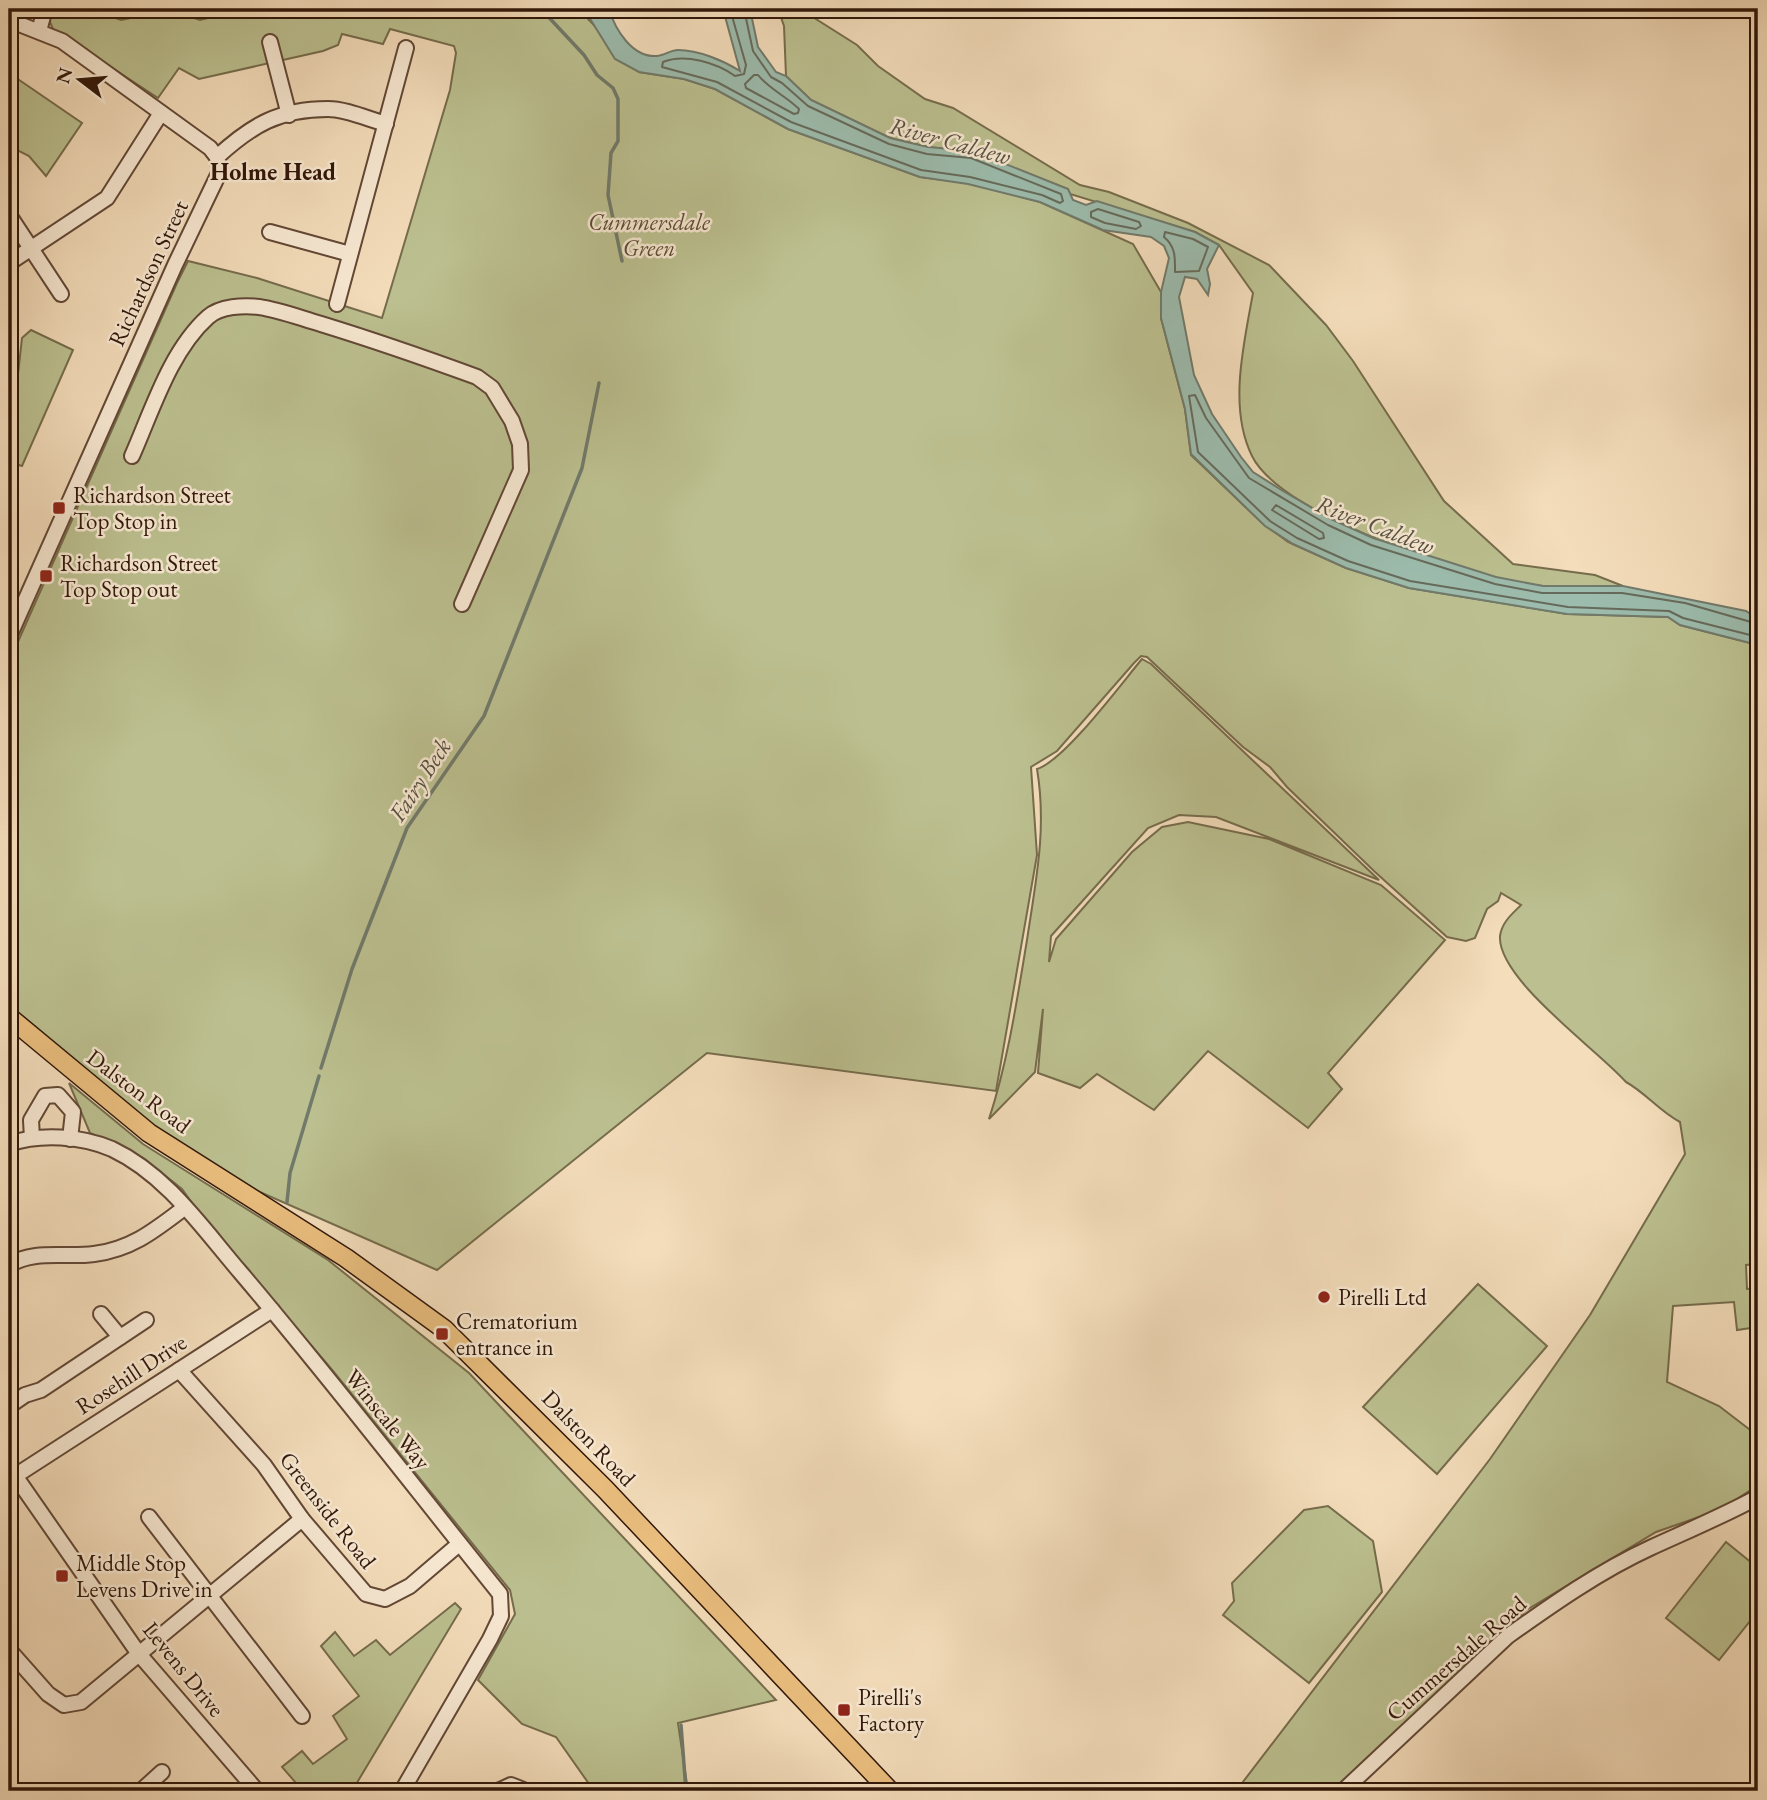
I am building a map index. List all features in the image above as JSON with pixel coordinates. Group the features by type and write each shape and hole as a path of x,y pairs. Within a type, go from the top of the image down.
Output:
{"main road":[{"name":"Dalston Road","path":"9,1017 149,1133 346,1258 444,1329 596,1479 890,1791"}],"street":[{"path":"38,31 45,9"},
{"path":"128,9 144,9"},
{"path":"9,20 62,41 203,143 217,157 252,127 289,115 330,109 386,124"},
{"path":"270,42 289,115"},
{"path":"337,304 407,48"},
{"path":"9,262 107,198 161,113"},
{"name":"Richardson Street","path":"9,637 174,265 220,175 217,157"},
{"path":"9,215 61,294"},
{"path":"270,232 350,254"},
{"path":"132,456 170,371 187,344 210,315 226,308 256,306 275,310 367,338 477,377 492,388 512,421 520,444 521,470 462,604"},
{"path":"32,1139 31,1120 45,1096 58,1095 73,1111 70,1139"},
{"name":"Winscale Way","path":"9,1144 32,1139 70,1139 112,1149 150,1174 176,1196 272,1310 500,1594 500,1616 402,1791"},
{"path":"9,1265 19,1259 49,1254 92,1254 119,1249 143,1240 184,1208"},
{"name":"Rosehill Drive","path":"13,1478 272,1310"},
{"path":"101,1314 120,1337"},
{"path":"9,1406 25,1395 41,1390 146,1320"},
{"name":"Greenside Road","path":"179,1370 264,1465 302,1518 366,1594 385,1599 410,1586 459,1544"},
{"name":"Levens Drive","path":"13,1478 139,1654 257,1791"},
{"name":"Cummersdale Road","path":"1343,1791 1508,1636 1649,1548 1709,1523 1758,1497"},
{"path":"149,1517 211,1594 302,1716"},
{"path":"9,1650 48,1694 64,1705 81,1702 302,1518"},
{"path":"141,1791 162,1772"},
{"path":"498,1791 511,1785 526,1791"}],"green space":[{"name":"Cummersdale Green","path":"51,9 90,9 121,20 170,10 200,20 245,9 584,9 588,19 639,72 684,79 715,89 788,129 920,177 968,183 1040,202 1133,244 1161,292 1161,318 1185,409 1191,455 1260,521 1288,542 1346,568 1409,588 1567,614 1668,617 1680,625 1758,645 1758,1264 1746,1265 1747,1289 1758,1288 1758,1327 1737,1330 1734,1302 1673,1306 1667,1382 1719,1406 1758,1436 1758,1485 1722,1509 1656,1532 1525,1611 1333,1791 1236,1791 1490,1459 1590,1315 1685,1154 1680,1122 1626,1082 1551,1013 1514,972 1503,953 1500,936 1505,922 1521,905 1501,893 1498,901 1487,909 1475,938 1466,941 1447,937 1374,871 1287,787 1270,767 1243,747 1147,657 1141,656 1134,663 1057,751 1031,767 1037,855 996,1091 707,1053 437,1270 201,1166 9,1014 9,662 177,283 188,261 257,278 382,318 450,90 456,53 454,46 390,29 383,44 342,34 338,45 323,51 199,79 179,68 158,98 53,29 49,20"},
{"path":"778,9 800,9 857,45 878,66 925,99 953,108 1080,185 1109,192 1188,223 1269,265 1326,325 1353,361 1444,501 1513,564 1595,575 1623,586 1543,586 1473,572 1384,542 1301,501 1270,479 1252,456 1245,437 1239,397 1240,375 1253,293 1219,245 1195,232 1070,194 1068,189 973,152 928,147 890,138 811,100 786,76 784,26"},
{"path":"9,73 82,123 46,176 29,156 9,146"},
{"path":"31,330 73,350 22,466 9,462 9,455 22,338"},
{"path":"1142,659 1151,664 1379,880 1216,817 1179,815 1148,828 1051,936 1049,962 1056,939 1132,852 1162,827 1188,822 1269,839 1381,885 1445,940 1328,1073 1342,1089 1308,1128 1208,1051 1154,1110 1097,1074 1080,1088 1038,1073 1043,1009 1035,1072 989,1119 1011,1030 1037,875 1041,812 1037,769 1062,752 1077,737"},
{"path":"69,1083 143,1144 328,1260 469,1373 776,1700 678,1723 688,1791 594,1791 556,1737 522,1724 478,1680 515,1614 510,1590 333,1371 202,1217 182,1189 143,1158 90,1133"},
{"path":"1478,1284 1547,1346 1437,1474 1363,1407"},
{"path":"1328,1506 1373,1541 1382,1592 1309,1683 1223,1615 1234,1601 1232,1583 1304,1510"},
{"path":"1726,1542 1758,1568 1758,1611 1719,1660 1666,1618"},
{"path":"455,1603 461,1609 352,1791 303,1791 282,1767 302,1751 313,1764 347,1739 333,1716 359,1696 321,1646 335,1632 354,1656 376,1640 390,1655"}],"water":[{"path":"584,9 609,9 620,33 640,52 657,56 675,50 686,50 719,60 740,71 723,9 750,9 758,47 776,72 786,76 811,100 890,138 928,147 973,151 1068,189 1073,200 1086,205 1097,201 1195,232 1219,245 1207,269 1210,284 1208,295 1197,279 1185,277 1179,297 1194,375 1212,414 1253,472 1331,519 1373,538 1496,577 1543,586 1623,586 1746,611 1758,619 1758,645 1680,625 1668,617 1567,614 1409,588 1346,568 1293,544 1265,526 1191,454 1185,409 1161,318 1161,292 1169,258 1164,246 1151,237 1103,230 1040,202 968,184 920,177 788,129 715,89 684,79 639,72 615,59"}],"waterway":[{"name":"Fairy Beck","path":"541,9 584,55 597,75 613,88 618,99 618,141 611,153 608,195 622,261"},
{"name":"Fairy Beck","path":"321,1068 352,969 407,828 484,716 582,468 599,383"},
{"name":"Fairy Beck","path":"287,1202 290,1173 319,1076"},
{"name":"Fairy Beck","path":"681,1725 686,1791"}],"place":[{"name":"Richardson Street Top Stop in","path":"59,508"},
{"name":"Richardson Street Top Stop out","path":"46,576"},
{"name":"Pirelli Ltd","path":"1324,1297"},
{"name":"Crematorium entrance in","path":"442,1334"},
{"name":"Middle Stop Levens Drive in","path":"62,1576"},
{"name":"Pirelli's Factory","path":"844,1710"}],"district":[{"name":"Holme Head","path":"273,172"}],"water label":[{"name":"River Caldew","path":"950,141"},
{"name":"River Caldew","path":"1375,525"}]}
